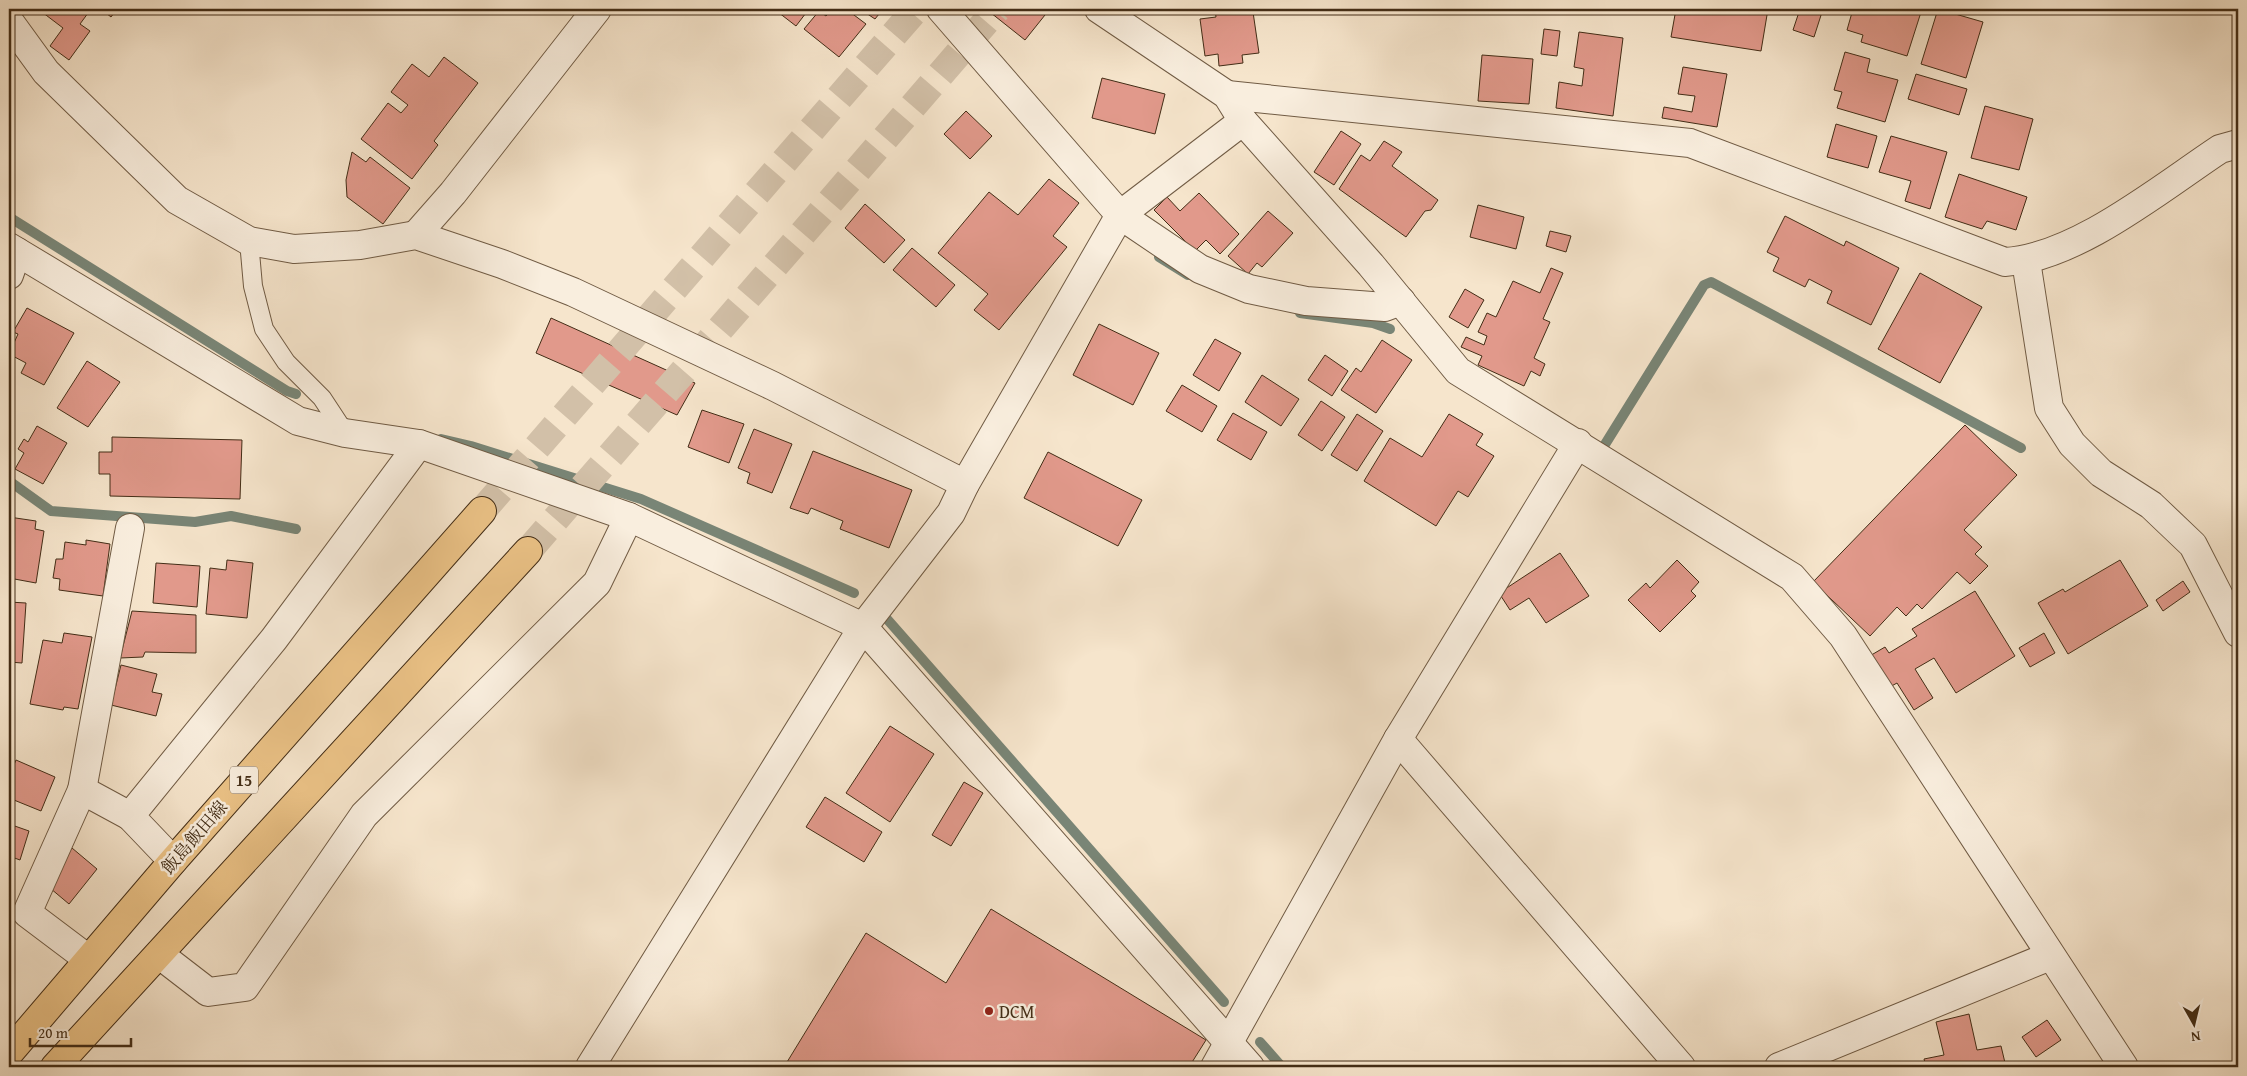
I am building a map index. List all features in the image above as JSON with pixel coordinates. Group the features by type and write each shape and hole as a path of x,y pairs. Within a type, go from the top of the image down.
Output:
{"main road":[{"name":"飯島飯田線","path":"9,1053 88,958 482,511"},
{"path":"55,1067 160,955 528,552"}],"street":[{"path":"416,235 453,193 596,9"},
{"path":"941,9 1120,215 1200,268 1249,289 1306,301 1385,307 1401,301"},
{"path":"1100,9 1227,96 1242,121 1401,301 1458,371 1578,443 1792,577 1843,636 2124,1067"},
{"path":"9,21 46,72 176,200 249,242 294,249 360,245 416,235 502,264 573,292 773,386 965,484"},
{"path":"1227,96 1690,143 2005,262 2026,261 2087,237 2220,148 2238,144"},
{"path":"590,1067 863,628 951,513 965,484 1120,215 1242,121"},
{"path":"12,258 298,421 345,433 419,444 629,517 863,628 1250,1067"},
{"path":"2026,261 2049,408 2072,444 2101,473 2151,505 2193,545 2238,633"},
{"path":"1215,1067 1398,739 1578,443"},
{"path":"130,816 274,639 419,444"},
{"path":"160,955 208,992 245,987 364,815 597,583 629,517"},
{"path":"88,958 27,913 82,790 130,528"},
{"path":"1398,739 1681,1067"},
{"path":"82,790 130,816 173,861"},
{"path":"1778,1067 2050,956"}],"lane":[{"path":"249,242 253,286 264,329 286,362 322,398 345,433"}],"building":[{"path":"38,9 91,9 80,24 90,31 69,60 50,46 63,28"},
{"path":"101,9 117,9 111,17"},
{"path":"774,9 809,9 796,26"},
{"path":"833,9 846,9 866,24 839,57 804,29 819,11 826,16"},
{"path":"860,9 883,9 875,19"},
{"path":"986,9 1037,9 1045,15 1025,40"},
{"path":"1215,9 1238,9 1239,14 1253,12 1259,53 1242,55 1243,63 1219,66 1218,54 1205,56 1200,19 1216,17"},
{"path":"1676,9 1768,9 1761,51 1671,37"},
{"path":"1800,9 1823,9 1814,37 1793,30"},
{"path":"1836,9 1848,9 1846,14 1835,11"},
{"path":"1853,9 1922,9 1907,56 1861,42 1863,35 1847,30"},
{"path":"1938,9 1983,22 1966,78 1921,64"},
{"path":"1544,29 1560,31 1557,56 1541,54"},
{"path":"1579,32 1623,38 1613,116 1556,108 1559,82 1582,86 1584,69 1574,67"},
{"path":"1845,52 1870,59 1867,72 1898,80 1885,122 1837,108 1842,92 1834,90"},
{"path":"1482,55 1533,59 1529,104 1478,101"},
{"path":"444,57 478,83 434,141 438,145 412,179 361,139 388,103 401,113 408,105 391,92 412,64 429,77"},
{"path":"1683,67 1727,74 1717,127 1662,118 1664,107 1692,112 1695,96 1678,94"},
{"path":"1916,74 1967,89 1959,115 1908,99"},
{"path":"1102,78 1165,94 1155,134 1092,118"},
{"path":"1985,106 2033,119 2019,170 1971,158"},
{"path":"966,111 992,136 970,159 944,134"},
{"path":"1836,124 1877,136 1868,168 1827,157"},
{"path":"1341,131 1361,144 1334,185 1314,172"},
{"path":"1891,136 1947,152 1930,209 1905,201 1911,181 1879,172"},
{"path":"1384,141 1402,152 1392,166 1438,200 1431,210 1425,211 1406,237 1339,189 1361,155 1370,161"},
{"path":"352,152 366,162 370,157 410,188 383,224 347,197 346,180"},
{"path":"1959,174 2027,197 2016,230 1987,221 1982,229 1945,217"},
{"path":"1049,179 1079,203 1053,236 1067,247 999,330 974,310 988,294 938,253 989,192 1018,215"},
{"path":"1199,193 1239,234 1220,254 1206,240 1195,251 1154,210 1167,197 1180,211"},
{"path":"865,204 905,240 884,263 845,228"},
{"path":"1478,205 1524,217 1516,249 1470,237"},
{"path":"1268,211 1293,233 1262,267 1257,263 1248,274 1228,256"},
{"path":"1785,216 1844,246 1846,241 1899,268 1871,325 1827,303 1832,291 1809,279 1805,287 1773,271 1779,258 1767,252"},
{"path":"1550,231 1571,236 1566,252 1546,246"},
{"path":"912,248 955,285 936,307 893,270"},
{"path":"1551,268 1563,273 1543,319 1550,322 1534,358 1545,364 1540,376 1531,371 1524,386 1478,365 1482,356 1461,347 1466,337 1484,345 1487,336 1478,332 1487,313 1496,317 1513,281 1540,293"},
{"path":"1920,273 1982,307 1940,383 1878,349"},
{"path":"1465,289 1484,300 1468,328 1449,317"},
{"path":"27,308 74,333 44,385 21,373 26,363 9,354 18,334 13,332"},
{"path":"551,318 695,383 677,415 536,353"},
{"path":"1099,324 1159,353 1133,405 1073,375"},
{"path":"1215,339 1241,353 1219,391 1193,375"},
{"path":"1382,340 1412,360 1376,413 1341,390 1356,368 1361,372"},
{"path":"1325,355 1348,371 1332,396 1308,380"},
{"path":"87,361 120,382 88,427 57,408"},
{"path":"1262,375 1299,399 1281,426 1245,402"},
{"path":"1182,385 1217,406 1202,432 1166,411"},
{"path":"1321,401 1345,417 1322,451 1298,435"},
{"path":"702,410 744,424 729,463 688,447"},
{"path":"1233,413 1267,432 1251,460 1217,440"},
{"path":"1357,414 1383,431 1357,471 1331,455"},
{"path":"1449,414 1483,434 1476,445 1494,456 1468,497 1458,491 1436,526 1364,481 1390,438 1422,457"},
{"path":"1965,425 2017,475 1964,530 1982,547 1975,554 1988,566 1970,584 1957,572 1922,609 1917,604 1906,616 1897,607 1870,636 1813,582"},
{"path":"37,426 67,443 43,484 15,469 24,453 18,449 24,439 28,442"},
{"path":"754,429 792,444 772,493 747,483 750,473 738,468"},
{"path":"112,437 242,440 240,499 110,496 110,474 99,474 99,452 112,452"},
{"path":"813,451 912,490 889,548 840,529 843,521 811,508 808,514 790,508"},
{"path":"1048,452 1142,500 1118,546 1024,498"},
{"path":"9,517 36,521 35,529 44,531 36,583 9,578"},
{"path":"86,540 110,544 103,596 59,590 60,579 53,578 56,559 63,559 65,542 86,545"},
{"path":"1560,553 1589,596 1546,623 1529,598 1510,610 1499,593"},
{"path":"227,560 253,563 247,618 206,614 210,568 226,570"},
{"path":"1677,560 1699,582 1691,591 1696,596 1660,632 1628,600 1646,583 1650,588"},
{"path":"2120,560 2148,606 2068,654 2038,603 2063,589 2065,592"},
{"path":"156,563 200,566 197,607 153,603"},
{"path":"2183,581 2190,592 2163,611 2156,600"},
{"path":"1975,591 2015,656 1956,693 1934,658 1915,669 1933,698 1914,710 1897,683 1888,688 1868,657 1885,647 1889,653 1917,636 1912,629"},
{"path":"9,602 26,603 22,663 9,662"},
{"path":"132,611 196,615 196,653 145,652 143,657 120,658"},
{"path":"64,633 92,637 78,709 64,707 63,710 30,704 43,640 62,643"},
{"path":"2044,633 2055,653 2030,667 2019,648"},
{"path":"121,665 157,674 152,692 162,694 156,716 111,705"},
{"path":"890,726 934,754 890,822 846,793"},
{"path":"16,760 55,777 41,811 9,798 9,777"},
{"path":"964,782 983,793 951,846 932,835"},
{"path":"825,797 882,832 864,862 806,827"},
{"path":"9,824 29,831 20,860 9,856"},
{"path":"72,848 97,869 69,904 44,883"},
{"name":"DCM","path":"991,909 1206,1040 1189,1067 784,1067 866,933 946,983"},
{"path":"1969,1014 1977,1050 2001,1046 2006,1067 1926,1067 1924,1059 1944,1055 1936,1022"},
{"path":"2047,1020 2061,1040 2036,1057 2022,1037"}],"waterway":[{"path":"9,217 287,391 296,394"},
{"path":"1159,257 1188,275"},
{"path":"1604,446 1704,285 1711,282 2021,448"},
{"path":"1300,313 1373,323 1390,329"},
{"path":"441,439 471,446 641,499 854,593"},
{"path":"9,482 51,511 195,522 231,516 296,529"},
{"path":"887,619 1224,1002"},
{"path":"1260,1042 1282,1067"}],"tunnel":[{"path":"482,511 916,9"},
{"path":"528,551 997,9"}],"place":[{"name":"DCM","path":"989,1011"}]}
